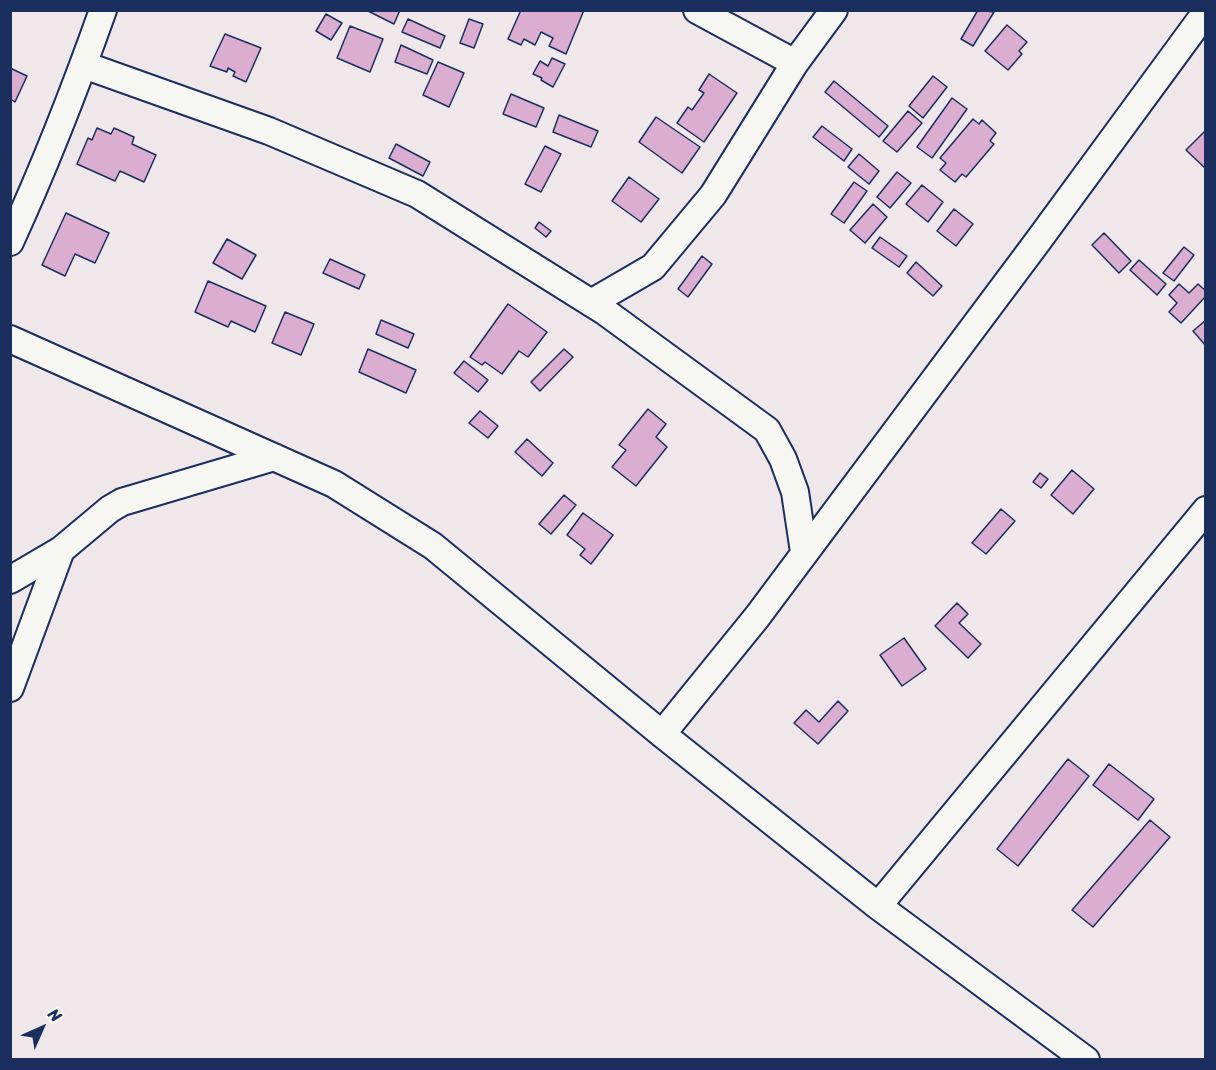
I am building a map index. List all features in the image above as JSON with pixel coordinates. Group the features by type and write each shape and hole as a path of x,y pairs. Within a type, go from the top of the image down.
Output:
{"street":[{"path":"10,242 32,196 84,65 103,10"},
{"path":"697,10 795,63"},
{"path":"591,303 652,267 713,195 795,63 834,10"},
{"path":"662,734 757,617 1206,12"},
{"path":"84,65 268,131 417,194 591,303 767,430 783,459 795,492 804,552"},
{"path":"10,339 334,484 433,546 662,734 878,906 1086,1059"},
{"path":"10,580 61,550 110,509 122,502 274,458"},
{"path":"878,906 1206,510"},
{"path":"10,688 61,550"}],"building":[{"path":"366,10 400,10 394,24"},
{"path":"521,10 584,10 566,54 549,46 553,38 541,32 535,45 524,39 521,45 508,39"},
{"path":"978,10 994,12 973,46 961,39"},
{"path":"326,14 342,23 331,40 316,31"},
{"path":"408,19 445,36 440,48 402,32"},
{"path":"469,19 483,24 474,48 460,43"},
{"path":"1007,25 1027,42 1019,51 1022,54 1008,70 985,51"},
{"path":"350,26 383,39 370,72 337,58"},
{"path":"225,34 261,48 246,82 233,76 235,72 228,68 227,72 210,66"},
{"path":"401,45 433,60 427,74 395,62"},
{"path":"552,58 565,64 553,87 533,74 540,61 548,66"},
{"path":"438,62 464,73 449,107 423,95"},
{"path":"10,68 27,76 15,102 12,100 10,102"},
{"path":"709,74 737,93 704,142 677,123 688,107 692,110 704,93 699,90"},
{"path":"933,76 947,87 923,118 909,106"},
{"path":"834,81 888,126 879,137 825,92"},
{"path":"511,94 544,108 536,127 503,114"},
{"path":"952,98 967,109 932,158 917,147"},
{"path":"908,111 922,123 897,152 883,141"},
{"path":"559,115 598,131 591,147 553,132"},
{"path":"656,117 700,147 682,173 639,142"},
{"path":"973,119 979,124 982,120 996,133 990,141 994,144 966,177 962,174 955,182 940,170 946,163 940,158"},
{"path":"822,126 852,149 844,161 813,137"},
{"path":"97,128 111,134 114,128 134,137 132,144 156,155 144,182 120,171 115,181 77,164 88,138 92,140"},
{"path":"1206,130 1206,169 1186,150"},
{"path":"396,144 430,162 423,176 389,158"},
{"path":"545,146 561,154 541,192 525,184"},
{"path":"859,154 879,171 869,184 848,167"},
{"path":"897,172 911,183 890,208 877,197"},
{"path":"629,177 659,199 641,222 612,201"},
{"path":"854,182 867,191 844,223 831,214"},
{"path":"922,185 943,202 928,222 906,204"},
{"path":"873,204 887,217 865,243 850,230"},
{"path":"954,209 973,224 956,246 937,231"},
{"path":"66,213 109,233 95,263 75,254 65,276 42,265"},
{"path":"539,222 551,231 546,237 535,228"},
{"path":"1104,233 1131,261 1119,273 1092,245"},
{"path":"880,237 907,256 899,267 872,248"},
{"path":"227,239 256,255 242,279 213,263"},
{"path":"1184,247 1194,255 1174,281 1163,273"},
{"path":"702,256 712,264 688,297 678,289"},
{"path":"330,259 365,275 359,289 323,273"},
{"path":"1139,260 1166,284 1157,295 1130,270"},
{"path":"916,262 942,286 933,296 907,273"},
{"path":"208,281 266,306 255,332 231,321 228,327 195,312"},
{"path":"1179,284 1189,293 1198,284 1206,291 1206,296 1181,323 1169,312 1177,303 1169,295"},
{"path":"508,304 547,332 528,357 519,351 502,374 485,362 482,365 470,357"},
{"path":"285,312 314,324 301,355 272,343"},
{"path":"381,320 414,334 408,348 376,334"},
{"path":"1206,320 1206,346 1193,331"},
{"path":"368,349 416,370 406,393 359,372"},
{"path":"564,349 573,357 540,391 531,382"},
{"path":"464,361 488,380 478,392 454,373"},
{"path":"648,409 666,424 656,437 667,447 636,486 612,467 626,450 619,445"},
{"path":"480,411 498,426 488,438 469,423"},
{"path":"527,439 553,463 542,476 515,452"},
{"path":"1072,470 1094,489 1073,514 1051,495"},
{"path":"1040,473 1048,479 1041,488 1033,482"},
{"path":"564,495 576,505 551,534 539,524"},
{"path":"1001,509 1015,521 986,554 972,543"},
{"path":"583,513 613,535 591,564 580,555 585,549 567,535"},
{"path":"957,603 968,614 959,623 981,644 968,658 935,626"},
{"path":"904,638 926,669 902,686 880,655"},
{"path":"838,701 848,711 818,744 794,723 806,710 819,722"},
{"path":"1068,759 1089,776 1018,866 997,849"},
{"path":"1109,764 1154,799 1138,820 1093,785"},
{"path":"1150,820 1170,837 1093,927 1072,910"}]}
